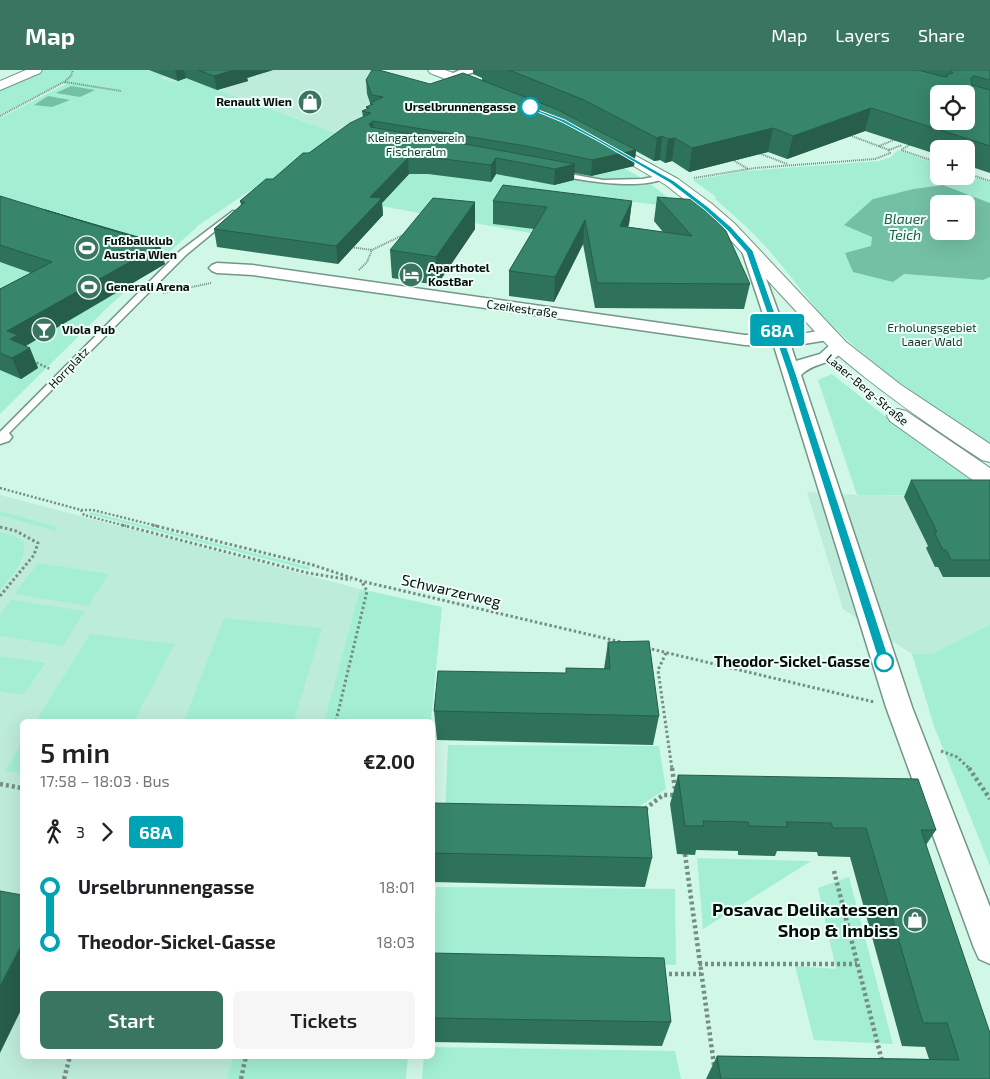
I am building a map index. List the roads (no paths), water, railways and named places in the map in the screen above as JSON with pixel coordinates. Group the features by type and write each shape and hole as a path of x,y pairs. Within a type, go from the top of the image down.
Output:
{"main road":[{"path":"0,79 24,70"},
{"path":"0,86 36,70"},
{"path":"434,70 496,94"},
{"name":"Laaer-Berg-Straße","path":"586,133 668,180 706,208 749,251 826,344 909,425 990,480"},
{"name":"Laaer-Berg-Straße","path":"826,344 990,455"}],"street":[{"path":"451,76 471,70"},
{"path":"749,251 792,374 899,706 990,948"},
{"name":"Czeikestraße","path":"218,275 253,270 714,337 826,344"},
{"path":"792,374 826,344"}],"lane":[{"path":"550,172 603,182 668,180"},
{"name":"Horrplatz","path":"0,437 183,253 243,207"},
{"path":"164,257 175,261"}],"water":[{"path":"71,86 95,90 80,97 56,93"},
{"path":"48,96 70,100 52,107 34,105"},
{"name":"Blauer Teich","path":"943,185 969,195 930,195 930,240 975,240 975,197 990,203 990,277 983,280 904,274 893,282 853,272 845,253 871,246 872,237 844,225 873,199 913,189"}],"place":[{"name":"Renault Wien","path":"310,102"},
{"name":"Urselbrunnengasse","path":"530,107"},
{"name":"Fußballklub Austria Wien","path":"87,248"},
{"name":"Aparthotel KostBar","path":"411,275"},
{"name":"Generali Arena","path":"89,287"},
{"name":"Viola Pub","path":"44,330"},
{"name":"Theodor-Sickel-Gasse","path":"884,662"},
{"name":"Posavac Delikatessen Shop & Imbiss","path":"915,920"}],"park label":[{"name":"Kleingartenverein Fischeralm","path":"416,145"},
{"name":"Erholungsgebiet Laaer Wald","path":"932,335"}]}
